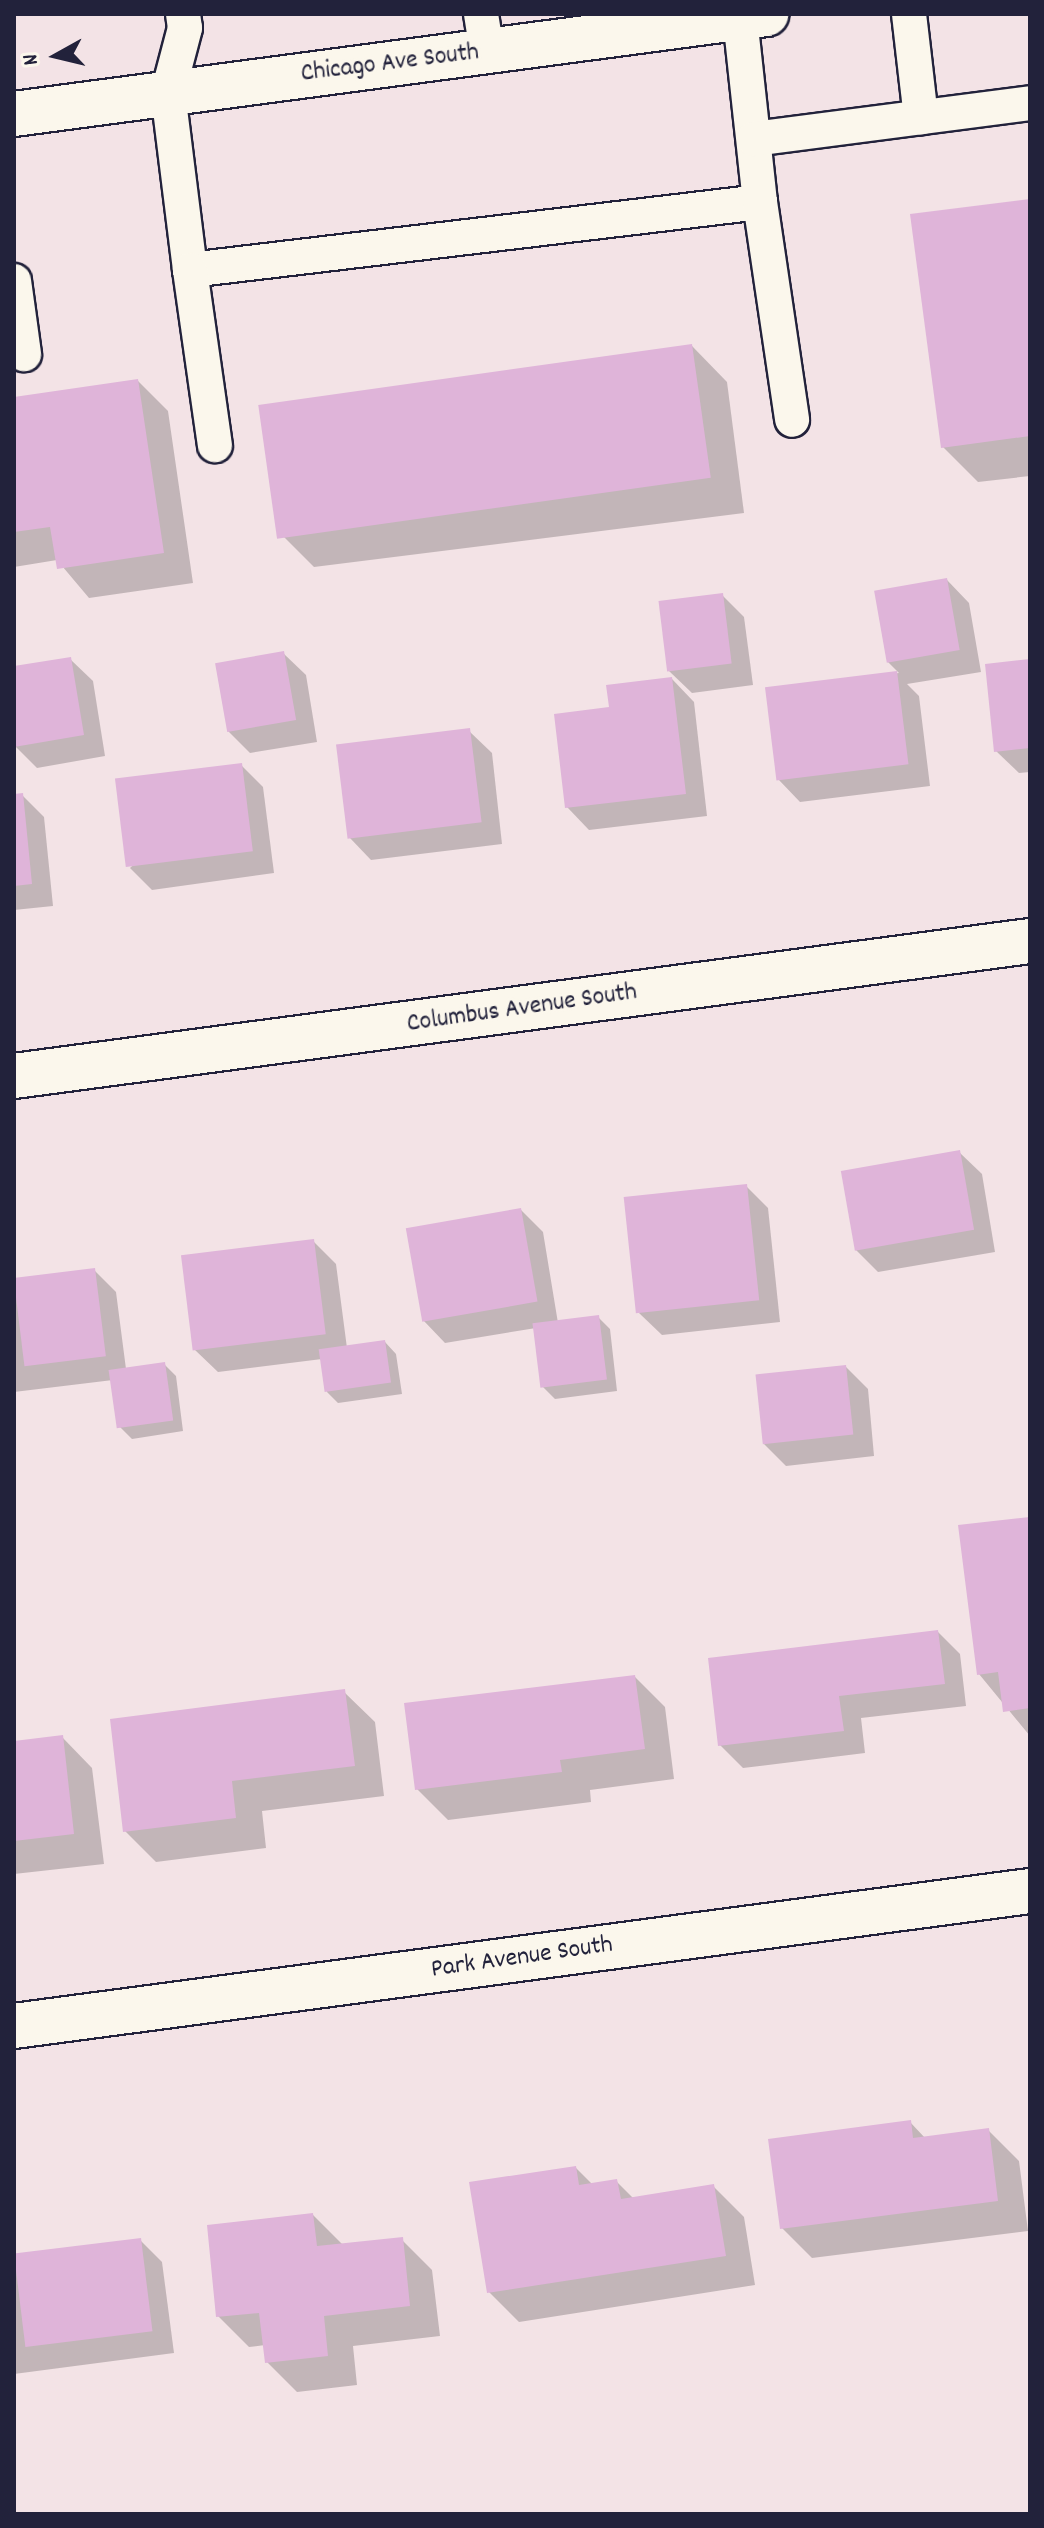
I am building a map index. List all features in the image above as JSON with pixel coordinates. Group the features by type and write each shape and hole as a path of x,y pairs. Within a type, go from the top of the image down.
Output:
{"street":[{"name":"Chicago Ave South","path":"14,114 168,93 484,33 753,16"},
{"name":"Columbus Avenue South","path":"14,1076 1030,941"},
{"name":"Park Avenue South","path":"14,2026 1030,1891"}],"lane":[{"path":"183,14 185,28 168,93 215,445"},
{"path":"909,14 921,117"},
{"path":"753,16 754,139 760,202 792,420"},
{"path":"754,139 1030,103"},
{"path":"190,270 760,202"},
{"path":"14,281 24,354"}],"building":[{"path":"1030,199 1030,436 941,448 910,214"},
{"path":"692,344 711,478 277,539 258,405"},
{"path":"138,379 164,553 57,569 50,527 14,532 14,397"},
{"path":"947,578 960,650 887,663 874,591"},
{"path":"723,593 732,663 667,671 658,601"},
{"path":"284,651 296,720 227,732 215,663"},
{"path":"71,657 84,735 14,747 14,666"},
{"path":"1030,659 1030,748 994,752 985,664"},
{"path":"897,671 908,764 776,781 765,687"},
{"path":"672,677 686,794 565,808 554,714 609,707 606,685"},
{"path":"470,728 482,822 348,839 336,744"},
{"path":"242,763 253,851 126,867 115,779"},
{"path":"23,793 32,884 14,886 14,794"},
{"path":"960,1150 974,1230 855,1251 841,1171"},
{"path":"747,1184 759,1300 636,1313 624,1197"},
{"path":"521,1208 537,1302 422,1322 406,1228"},
{"path":"314,1239 326,1334 193,1351 181,1255"},
{"path":"95,1268 106,1356 24,1366 14,1278"},
{"path":"599,1315 607,1380 540,1388 532,1323"},
{"path":"385,1340 391,1383 325,1392 319,1349"},
{"path":"165,1362 173,1420 117,1428 109,1370"},
{"path":"846,1365 853,1435 763,1444 755,1375"},
{"path":"1030,1517 1030,1708 1003,1712 998,1672 977,1675 958,1525"},
{"path":"938,1630 945,1684 839,1696 844,1731 718,1746 708,1658"},
{"path":"635,1675 645,1749 560,1760 562,1772 415,1790 404,1703"},
{"path":"345,1689 355,1766 232,1781 236,1818 123,1832 110,1719"},
{"path":"63,1735 74,1834 14,1841 14,1741"},
{"path":"911,2120 913,2138 989,2128 998,2201 780,2229 768,2139"},
{"path":"576,2166 579,2185 617,2179 621,2199 714,2184 726,2256 487,2293 469,2182"},
{"path":"313,2213 317,2246 403,2237 410,2306 324,2316 328,2356 265,2363 259,2313 216,2317 207,2225"},
{"path":"141,2238 152,2331 25,2347 14,2254"}]}
